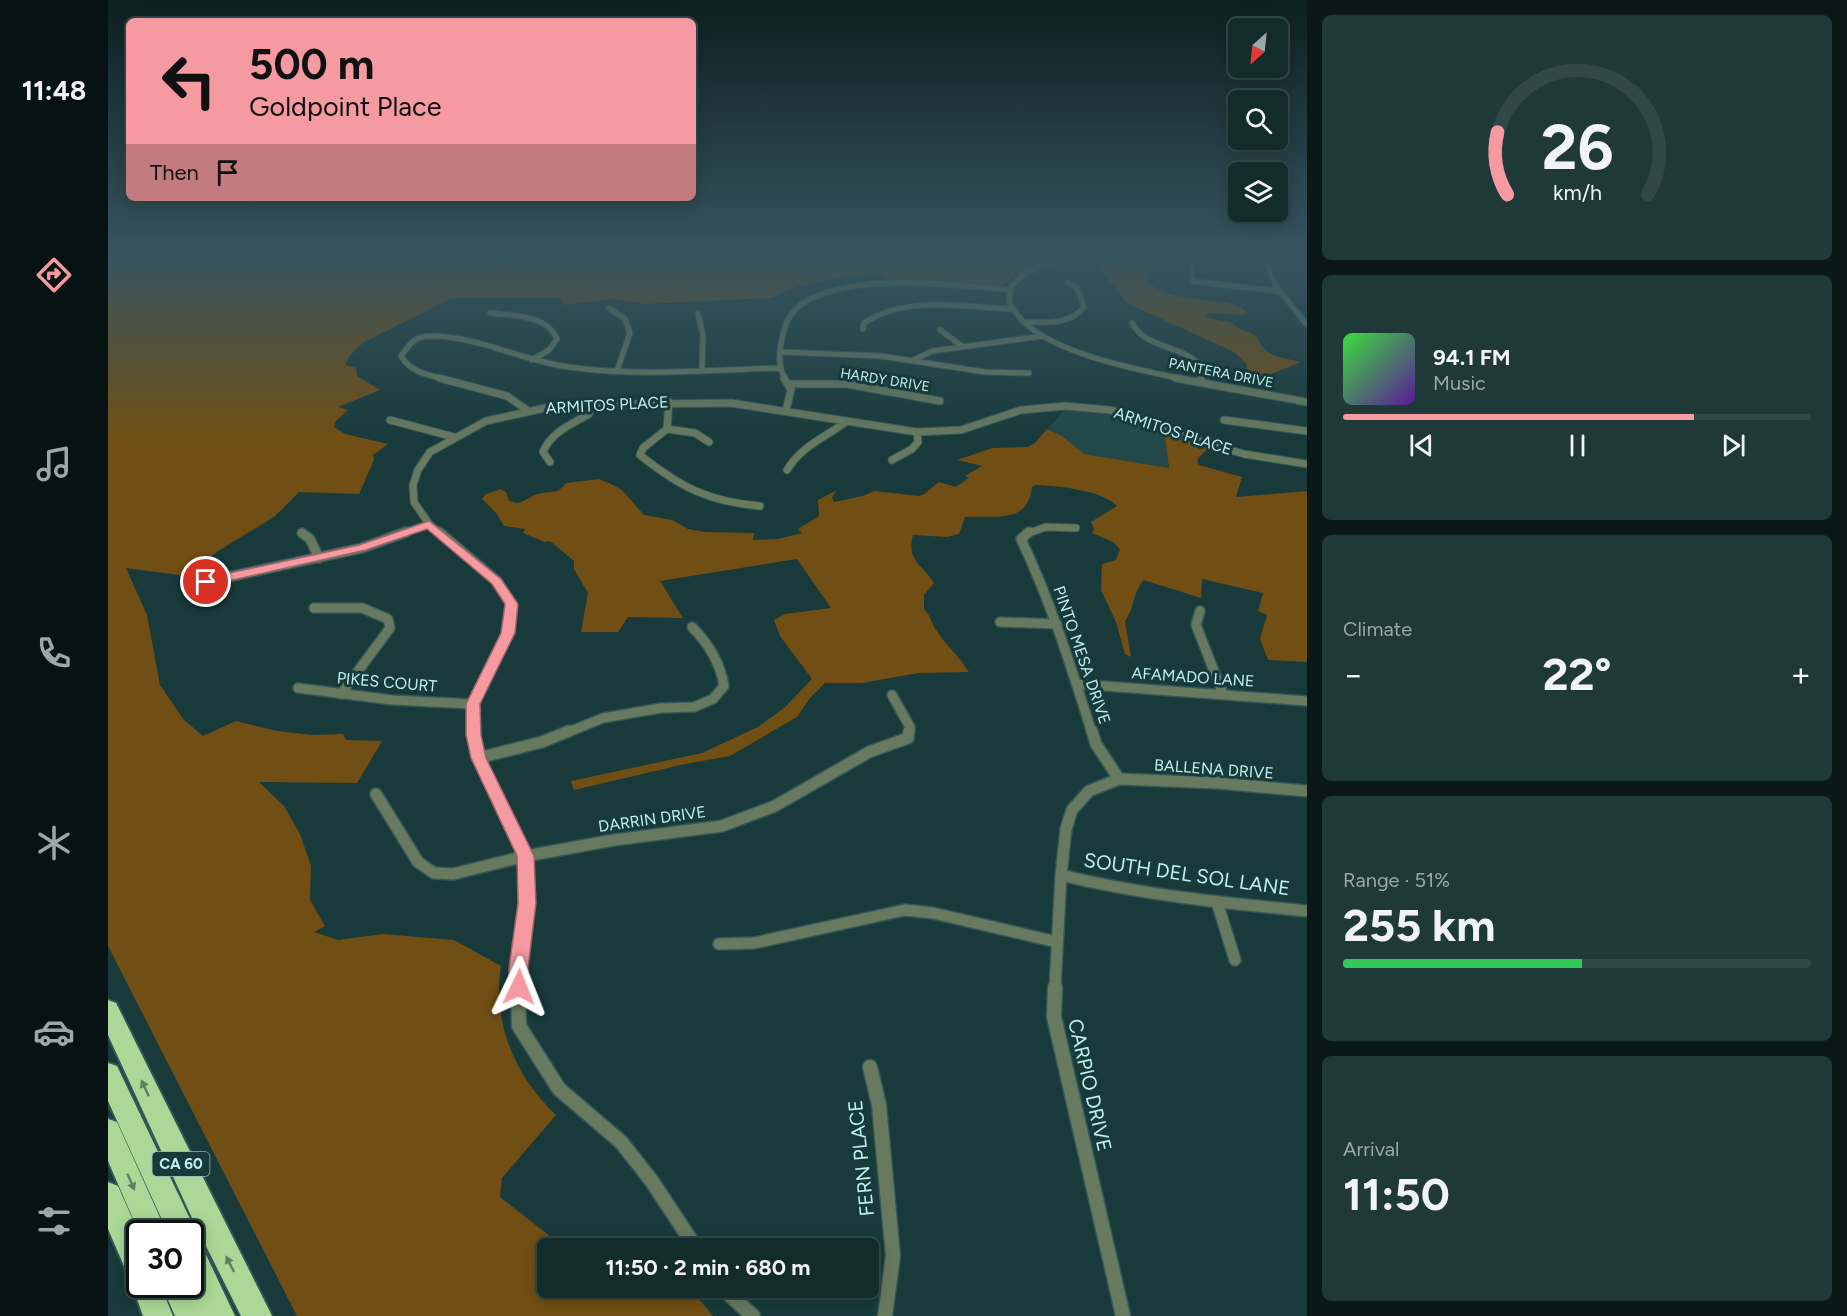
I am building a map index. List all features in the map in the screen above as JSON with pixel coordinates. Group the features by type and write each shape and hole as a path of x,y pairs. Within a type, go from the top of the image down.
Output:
{"highway":[{"name":"CA 60","path":"108,1010 202,1208 257,1316"},
{"path":"108,1074 176,1220"},
{"path":"108,1131 147,1220"},
{"path":"108,1196 126,1238"},
{"path":"204,1282 220,1316"},
{"path":"151,1298 158,1316"},
{"path":"182,1298 190,1316"}],"street":[{"path":"532,319 552,329 557,339 555,344 532,360"},
{"path":"617,371 630,333 630,326 625,319"},
{"path":"700,319 704,328 702,370"},
{"path":"786,410 792,397 790,384 780,368 784,330 788,319"},
{"path":"863,329 864,323 869,319"},
{"name":"PANTERA DRIVE","path":"1021,319 1043,336 1069,348 1113,363 1307,402"},
{"path":"1023,322 1066,319"},
{"path":"1132,323 1133,328 1142,336 1184,352 1202,363 1204,371 1200,381"},
{"path":"939,330 962,346"},
{"path":"527,410 518,401 507,396 422,372 406,365 401,356 408,345 418,338 429,336 478,345 580,370 780,368"},
{"path":"914,360 932,351 1043,336"},
{"path":"781,352 914,360 963,370 1029,373"},
{"name":"HARDY DRIVE","path":"790,384 847,384 940,401"},
{"path":"667,429 669,402"},
{"path":"550,462 543,453 547,442 589,414 591,403"},
{"name":"ARMITOS PLACE","path":"689,1238 657,1189 621,1142 559,1089 519,1026 518,968 527,903 525,856 478,758 473,735 473,704 508,633 511,604 497,581 429,524 414,502 413,485 418,470 430,452 454,437 486,422 527,410 591,403 731,403 786,410 890,430 917,432 961,430 1035,408 1082,407 1139,417 1202,442 1244,454 1307,464"},
{"path":"390,420 454,437"},
{"path":"1224,420 1307,431"},
{"path":"787,470 791,461 801,450 835,432 847,421"},
{"path":"709,442 703,436 689,430 667,429 643,448 640,455 676,482 702,496 738,505 759,506"},
{"path":"892,460 912,449 918,442 917,432"},
{"path":"206,582 362,548 429,524"},
{"name":"PINTO MESA DRIVE","path":"1076,528 1037,527 1027,531 1021,539 1040,579 1057,624 1096,744 1119,779"},
{"path":"302,533 310,539 319,558"},
{"path":"314,608 362,607 380,613 388,619 390,628 341,694"},
{"path":"1200,611 1196,625 1223,694"},
{"path":"1000,622 1057,624"},
{"path":"478,758 543,742 603,718 660,708 694,707 713,699 724,686 723,671 705,640 692,627"},
{"name":"AFAMADO LANE","path":"1077,684 1307,700"},
{"name":"PIKES COURT","path":"298,688 392,700 473,704"},
{"name":"DARRIN DRIVE","path":"376,794 418,862 434,873 453,874 525,856 614,840 722,826 775,806 869,752 908,738 910,727 892,695"},
{"name":"BALLENA DRIVE","path":"1119,779 1218,783 1307,791"},
{"name":"CARPIO DRIVE","path":"1119,779 1089,791 1072,810 1066,829 1061,875 1054,1017 1123,1316"},
{"name":"SOUTH DEL SOL LANE","path":"1061,875 1110,887 1217,902 1307,911"},
{"path":"1217,902 1234,960"},
{"path":"719,944 754,943 905,910 933,913 1057,942"},
{"name":"FERN PLACE","path":"870,1067 879,1105 892,1256 885,1316"},
{"path":"733,1298 753,1316"}],"shaded area":[{"path":"108,319 409,319 364,342 351,354 345,365 356,367 357,376 380,390 338,407 348,410 336,421 334,427 345,434 388,444 373,455 374,460 359,494 299,492 274,517 218,551 186,576 126,568 147,615 160,685 184,720 203,736 236,721 277,731 312,735 343,734 346,740 382,741 357,783 259,782 284,806 300,834 311,866 310,900 325,926 314,932 338,940 383,934 454,940 501,966 500,1008 510,1047 529,1083 556,1115 502,1178 500,1197 552,1238 537,1238 537,1298 698,1298 713,1316 297,1316 108,946"},
{"path":"1163,319 1216,319 1232,323 1255,335 1259,343 1273,355 1301,362 1264,377 1248,373 1246,363 1234,352"},
{"path":"1065,410 1116,416 1164,431 1169,468 1084,454 1062,436 1047,429"},
{"path":"1047,429 1062,436 1084,454 1169,468 1164,431 1212,449 1204,452 1197,460 1199,465 1242,477 1236,497 1307,491 1307,662 1268,660 1260,639 1267,615 1258,611 1263,593 1202,579 1201,598 1144,580 1137,590 1131,611 1125,621 1131,657 1125,654 1116,622 1101,590 1102,564 1116,560 1120,549 1113,542 1092,533 1094,529 1091,522 1117,506 1091,493 1036,485 1032,487 1024,507 1017,513 998,517 965,517 959,534 947,537 913,535 911,544 914,557 934,583 924,595 924,609 934,627 969,672 918,673 862,683 825,683 810,698 797,717 730,756 574,790 571,781 702,753 758,727 784,708 812,679 780,636 774,620 785,614 831,608 797,559 660,581 683,618 628,617 618,632 581,632 588,593 574,569 574,561 550,541 545,542 523,533 525,529 504,526 497,514 482,499 486,494 501,489 506,492 509,501 517,503 535,495 559,490 566,483 599,479 622,490 644,515 672,520 688,529 704,532 754,533 753,540 778,539 802,533 798,529 819,516 818,500 837,490 832,497 834,502 863,496 874,491 919,496 939,482 956,487 969,478 965,476 982,466 957,460 992,448 1028,447 1035,443"}],"route":[{"path":"206,582 362,548 429,524 497,581 511,604 508,633 473,704 473,735 478,758 525,856 527,903 518,968 519,987"}]}
